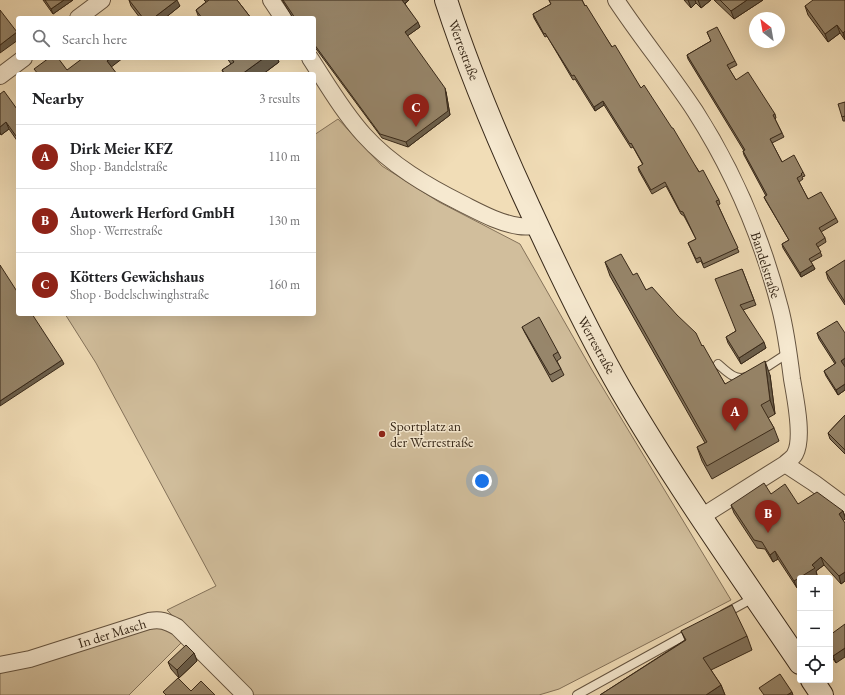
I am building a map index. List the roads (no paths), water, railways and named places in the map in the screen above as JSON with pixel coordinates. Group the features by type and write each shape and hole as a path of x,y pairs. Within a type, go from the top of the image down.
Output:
{"main road":[{"name":"Werrestraße","path":"446,0 483,101 538,226 567,288 598,348 657,449 797,659"},
{"path":"814,683 822,695"}],"street":[{"path":"81,16 102,0"},
{"path":"271,0 282,16"},
{"name":"Bandelstraße","path":"616,0 695,111 725,163 748,210 767,263 780,309 788,353 800,440 795,454 785,464 701,517"},
{"path":"0,76 21,60"},
{"path":"311,60 364,135 382,153 407,172 434,190 496,220 521,227 538,226"},
{"path":"785,464 845,506"},
{"name":"In der Masch","path":"0,665 30,659 148,621 159,620 177,627 245,695"}],"lane":[{"path":"718,364 731,375 742,379 754,375 788,353"},
{"path":"714,620 755,597"},
{"path":"577,695 700,627"}],"place":[{"name":"Kötters Gewächshaus","path":"416,127"},
{"name":"Dirk Meier KFZ","path":"735,431"},
{"name":"Sportplatz an der Werrestraße","path":"382,434"},
{"name":"Autowerk Herford GmbH","path":"768,533"}]}
